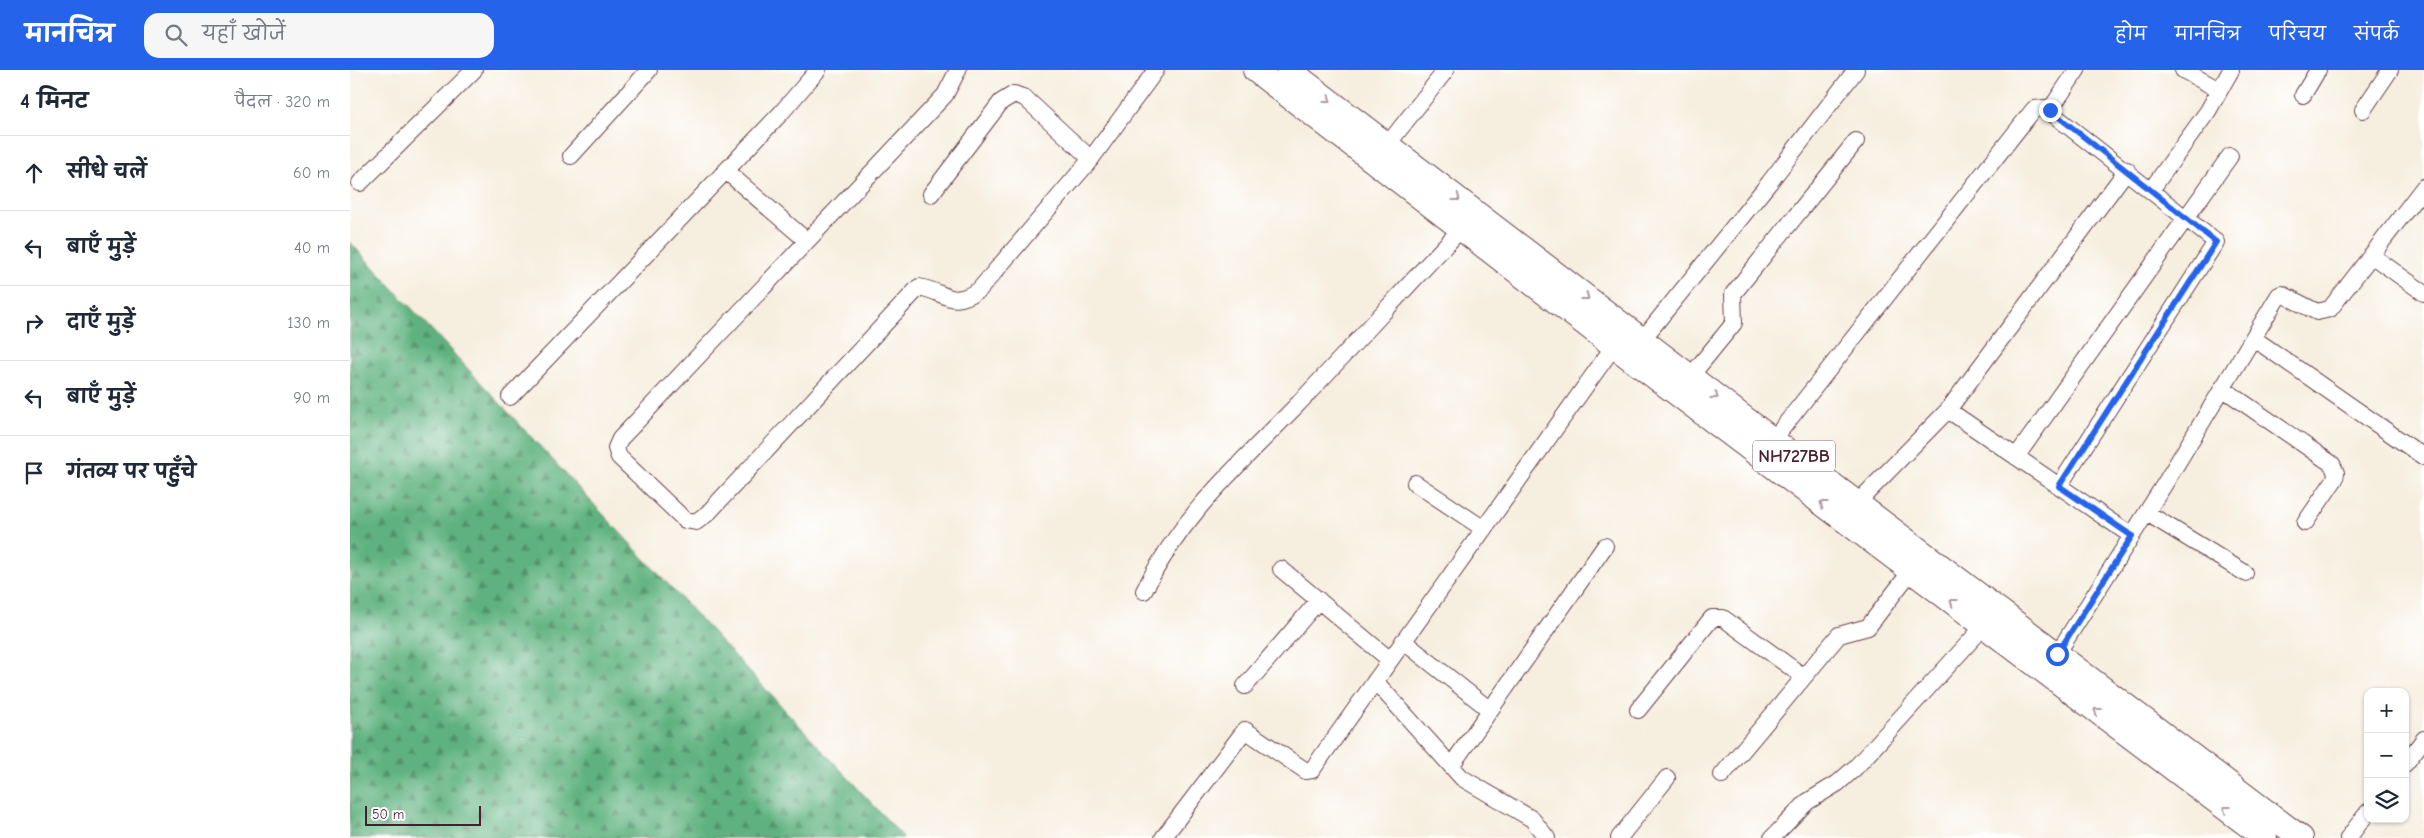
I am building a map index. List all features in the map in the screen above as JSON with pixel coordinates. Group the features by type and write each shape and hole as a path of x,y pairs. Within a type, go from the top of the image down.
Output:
{"highway":[{"name":"NH727BB","path":"1255,70 1380,153 1642,340 2301,838"},
{"name":"NH727BB","path":"1289,70 1461,229 2265,838"}],"street":[{"path":"360,184 474,70"},
{"path":"572,156 649,70"},
{"path":"510,397 781,114 818,70"},
{"path":"958,70 945,95 620,439 616,448 618,458 685,520 696,522 708,513 919,287 930,289 952,300 965,299 979,290 1091,159 1156,70"},
{"path":"1380,153 1446,70"},
{"path":"1642,340 1856,70"},
{"path":"2050,110 2077,70"},
{"path":"2183,70 2219,90"},
{"path":"2151,190 2208,111 2231,70"},
{"path":"2303,95 2318,70"},
{"path":"2363,110 2390,70"},
{"path":"931,194 1001,102 1014,94 1025,98 1091,159"},
{"path":"1773,440 2034,109 2040,107 2050,110 2127,170 2215,240 2216,245 2059,486"},
{"path":"1690,376 1734,323 1733,294 1856,142"},
{"path":"2016,457 2230,156"},
{"path":"1857,504 1948,410 2127,170"},
{"path":"726,171 807,241"},
{"path":"2057,654 2132,536 2280,294 2317,312 2330,308 2424,187"},
{"path":"1144,592 1160,559 1208,497 1305,397 1461,229"},
{"path":"2371,255 2424,293"},
{"path":"2253,338 2424,457"},
{"path":"1163,838 1245,730 1309,772 1614,346"},
{"path":"2222,388 2332,464 2336,473 2335,479 2306,524"},
{"path":"1948,410 2132,536"},
{"path":"1414,482 1484,529"},
{"path":"2146,513 2245,573"},
{"path":"1451,766 1606,546"},
{"path":"1281,569 1390,660"},
{"path":"1722,775 1839,635 1868,627 1911,571"},
{"path":"1245,686 1319,600"},
{"path":"1638,710 1712,618 1723,618 1804,677"},
{"path":"1772,838 1808,802 1838,783 1856,767 1984,626"},
{"path":"1403,642 1490,710"},
{"path":"1375,681 1451,766 1474,787 1532,819 1547,838"},
{"path":"2409,759 2424,739"},
{"path":"1619,838 1667,778"},
{"path":"2348,838 2364,817"}],"green space":[{"path":"350,242 904,838 350,838"}],"route":[{"path":"2050,110 2216,242 2216,245 2059,486 2132,536 2057,654"}]}
